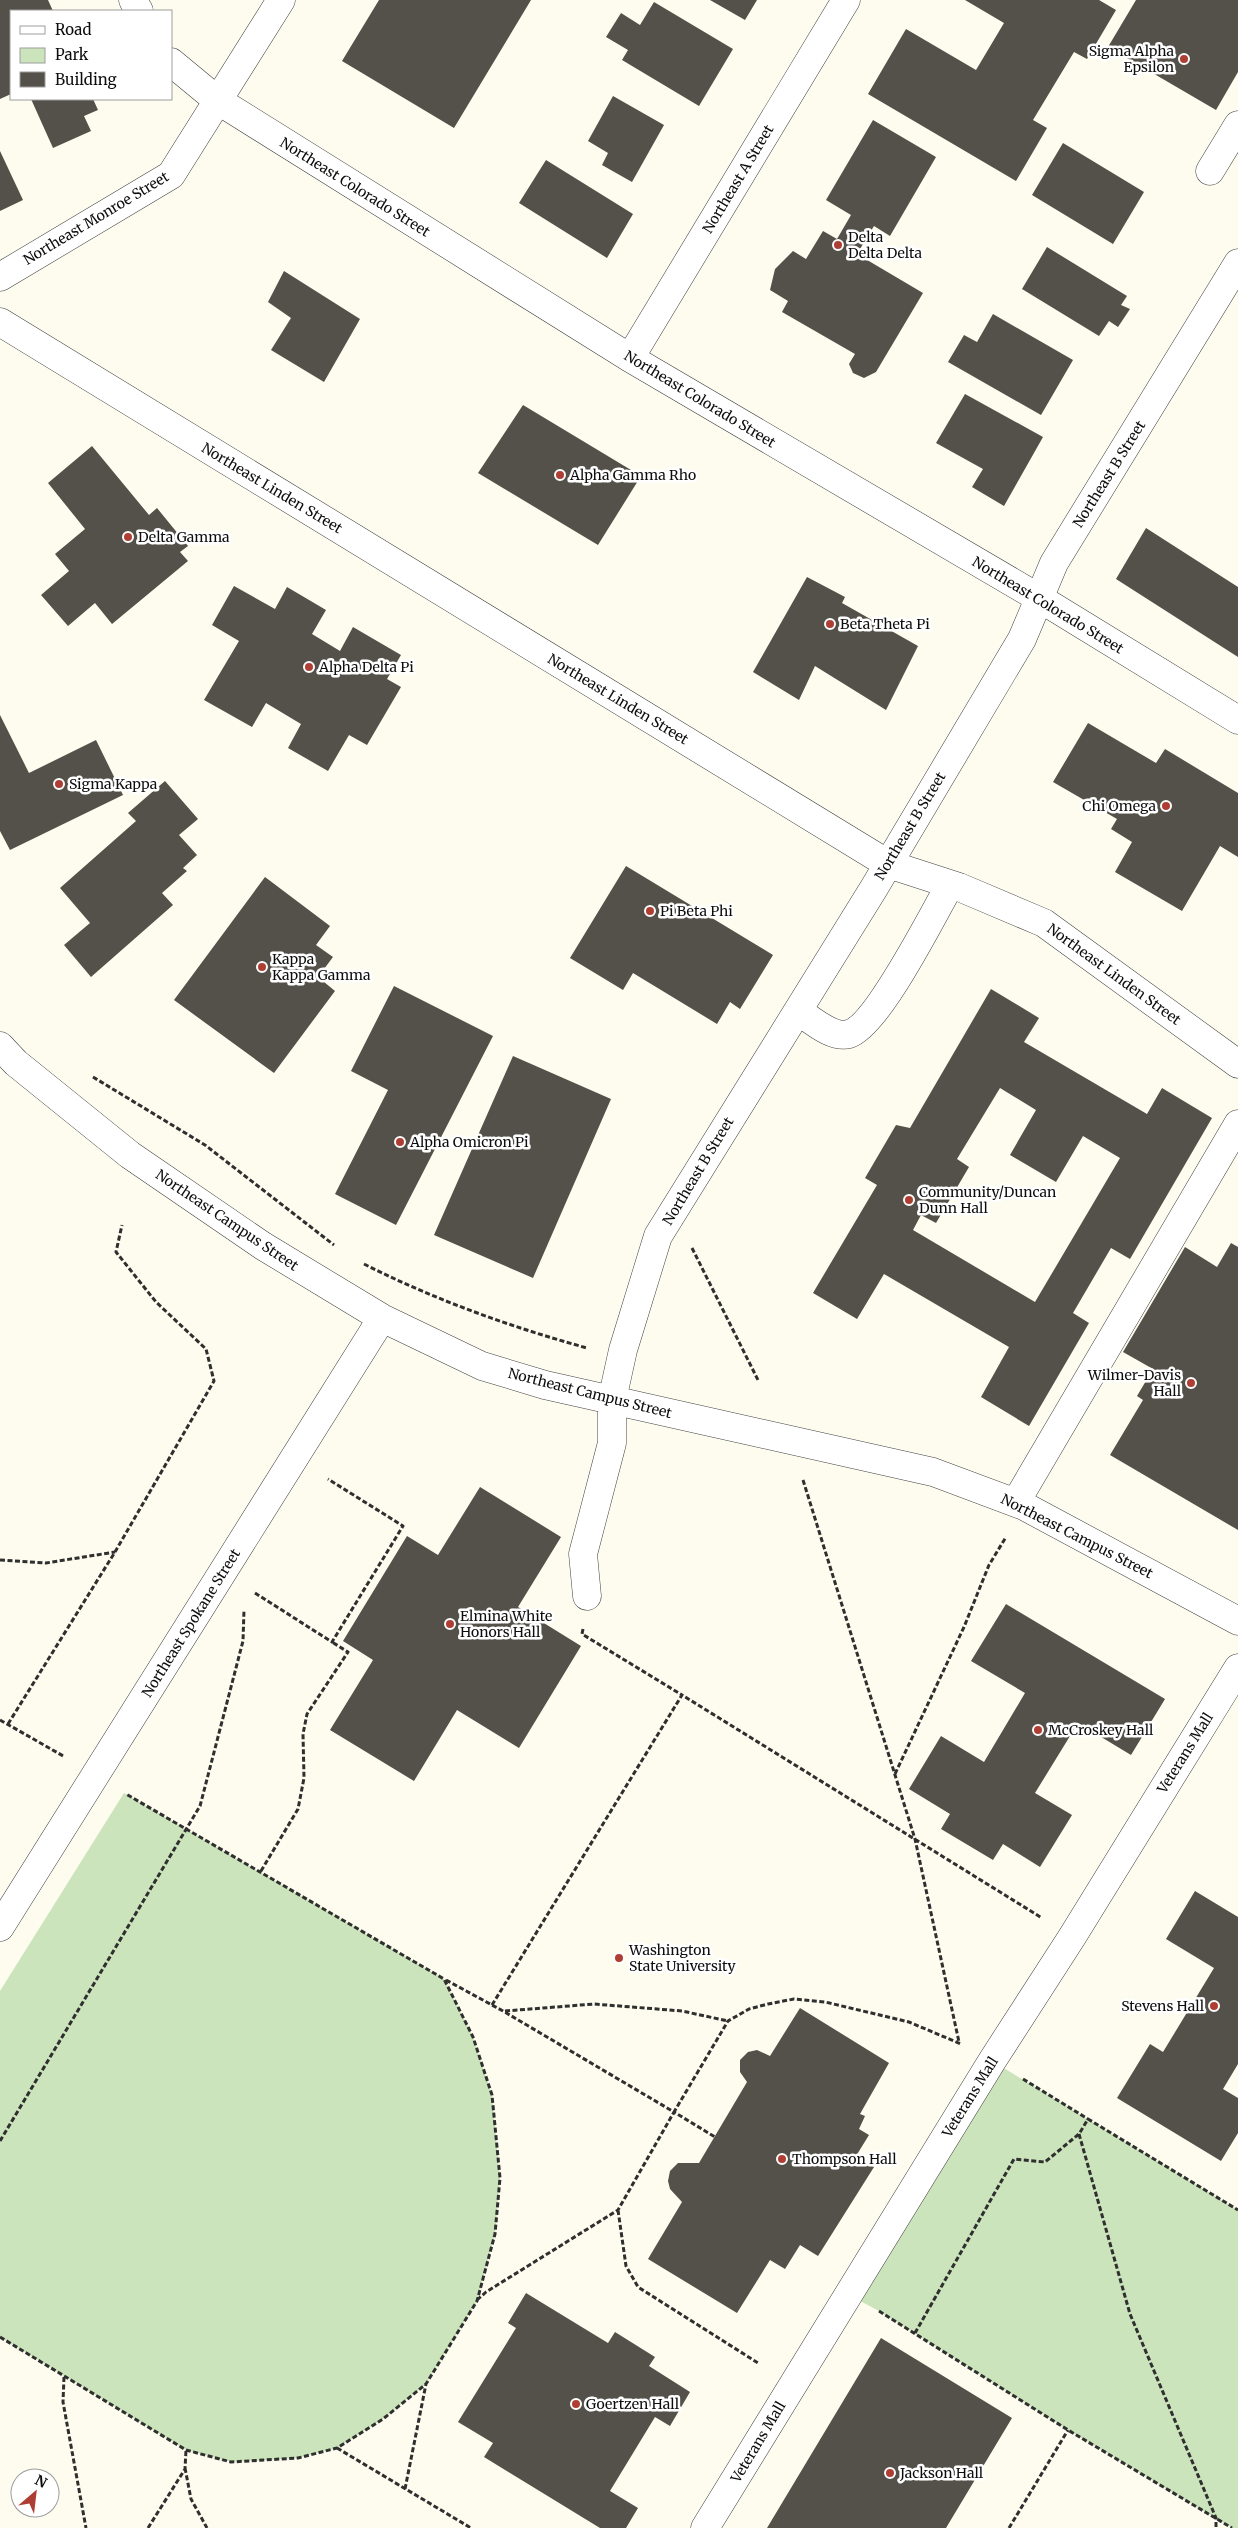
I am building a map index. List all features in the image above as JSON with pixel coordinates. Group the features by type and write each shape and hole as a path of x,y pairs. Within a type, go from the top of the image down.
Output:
{"street":[{"name":"Northeast Monroe Street","path":"0,277 171,175 282,0"},
{"name":"Northeast A Street","path":"630,358 846,0"},
{"name":"Northeast Colorado Street","path":"172,63 217,100 630,358 1039,598 1238,720"},
{"path":"1210,171 1238,125"},
{"name":"Northeast B Street","path":"588,1596 583,1554 612,1443 612,1400 622,1358 658,1236 888,864 1022,640 1054,562 1238,263"},
{"name":"Northeast Linden Street","path":"0,322 888,864 950,885 1044,923 1238,1064"},
{"path":"798,1011 836,1034 849,1034 860,1027 873,1014 910,956 950,885"},
{"name":"Northeast Campus Street","path":"0,1046 16,1063 130,1155 263,1246 382,1318 482,1366 545,1385 933,1472 1016,1502 1147,1570 1238,1621"},
{"path":"1016,1502 1238,1124"},
{"name":"Northeast Spokane Street","path":"0,1927 382,1318"},
{"name":"Veterans Mall","path":"705,2528 992,2061 1072,1937 1238,1668"}],"path":[{"path":"86,1072 205,1145 339,1249"},
{"path":"673,1211 759,1382"},
{"path":"8,1724 115,1552 214,1380 206,1350 156,1302 116,1252 122,1225"},
{"path":"362,1263 443,1300 552,1338 622,1358"},
{"path":"328,1480 403,1526 332,1642"},
{"path":"803,1480 915,1839 959,2043"},
{"path":"895,1775 964,1627 989,1565 1006,1537"},
{"path":"0,1560 46,1563 115,1552"},
{"path":"255,1592 348,1652 307,1714 303,1734 304,1778 298,1810 261,1871"},
{"path":"0,2141 200,1806 243,1641 244,1610"},
{"path":"598,1644 1072,1937"},
{"path":"492,2005 682,1695"},
{"path":"0,1720 444,1979 503,2011 716,2137"},
{"path":"444,1979 473,2037 492,2095 500,2178 495,2234 477,2301"},
{"path":"0,2338 186,2450 231,2462 298,2458 337,2448 383,2419 426,2384 477,2301 486,2292 618,2210 728,2022 749,2009 794,1999 825,2002 909,2022 959,2043 992,2061 1238,2210"},
{"path":"503,2011 594,2004 682,2011 728,2022"},
{"path":"915,2333 1014,2159 1045,2162 1079,2134 1088,2119"},
{"path":"1079,2134 1130,2314 1216,2518 1216,2528"},
{"path":"618,2210 626,2266 638,2288 758,2362"},
{"path":"879,2311 1068,2430 1232,2528"},
{"path":"64,2376 63,2402 86,2528"},
{"path":"405,2488 426,2384"},
{"path":"1009,2528 1068,2430"},
{"path":"337,2448 471,2528"},
{"path":"186,2450 185,2468 191,2499 207,2528"},
{"path":"148,2528 185,2468"}],"green space":[{"path":"124,1793 444,1979 473,2037 492,2095 500,2178 495,2234 477,2301 426,2384 383,2419 337,2448 298,2458 231,2462 186,2450 0,2337 0,1991"},
{"path":"992,2061 1238,2210 1238,2528 1232,2528 1068,2430 879,2311 849,2295"}],"building":[{"path":"0,0 48,0 53,10 10,10 10,94 0,99"},
{"path":"379,0 531,0 454,128 342,61"},
{"path":"710,0 757,0 745,20"},
{"path":"965,0 1099,0 1116,10 1087,59 1074,52 1033,120 1047,128 1016,181 868,94 906,29 976,70 1004,23"},
{"name":"Sigma Alpha Epsilon","path":"1136,0 1238,0 1238,72 1216,110 1108,47"},
{"path":"654,2 733,49 699,106 622,60 628,50 606,37 621,13 640,25"},
{"path":"613,96 664,125 632,182 602,165 608,153 588,141"},
{"path":"31,100 93,100 98,110 84,116 91,131 53,148"},
{"name":"Delta Delta Delta","path":"873,120 936,157 890,236 874,226 857,254 923,293 876,372 864,378 853,373 849,364 855,354 782,312 788,301 770,290 775,269 793,251 806,259 823,231 837,239 851,215 826,200"},
{"path":"1063,143 1144,192 1113,244 1032,195"},
{"path":"0,151 23,200 0,211"},
{"path":"546,160 633,214 607,258 519,203"},
{"path":"1047,247 1127,296 1121,305 1130,309 1118,327 1109,321 1099,336 1022,289"},
{"path":"284,271 360,319 324,382 271,350 291,318 268,302"},
{"path":"993,314 1073,360 1041,415 948,362 964,335 977,342"},
{"path":"965,394 1043,437 1004,506 972,487 983,469 936,443"},
{"name":"Alpha Gamma Rho","path":"523,405 641,476 598,545 478,473"},
{"name":"Delta Gamma","path":"92,446 149,515 157,508 188,546 180,552 188,561 112,624 95,603 68,626 41,595 69,571 55,554 85,529 48,483"},
{"path":"1146,528 1238,587 1238,657 1116,579"},
{"name":"Beta Theta Pi","path":"807,577 845,597 842,603 918,646 886,710 815,666 799,700 753,672"},
{"name":"Alpha Delta Pi","path":"234,586 275,609 287,587 326,610 312,634 340,651 353,627 401,655 387,679 401,687 367,745 349,735 328,771 288,748 301,724 266,703 252,727 204,700 239,641 212,625"},
{"name":"Sigma Kappa","path":"0,715 29,773 96,740 123,795 10,850 0,831"},
{"name":"Chi Omega","path":"1088,723 1156,763 1165,749 1238,793 1238,857 1220,846 1182,911 1115,872 1132,842 1111,829 1117,819 1053,782"},
{"path":"165,781 198,819 179,835 197,855 183,868 187,871 162,893 173,905 91,977 64,945 90,923 60,888 136,821 128,813"},
{"name":"Pi Beta Phi","path":"626,866 773,955 740,1009 730,1002 717,1024 633,973 623,990 570,958"},
{"name":"Kappa Kappa Gamma","path":"265,877 330,926 316,945 333,957 318,977 335,991 274,1073 174,1000"},
{"name":"Alpha Omicron Pi","path":"394,986 493,1036 396,1225 335,1194 388,1090 351,1071"},
{"name":"Community/Duncan Dunn Hall","path":"991,989 1039,1018 1024,1042 1147,1114 1162,1088 1212,1118 1130,1259 1111,1248 1073,1313 1089,1323 1029,1426 981,1397 1009,1347 884,1274 857,1319 813,1293 877,1185 865,1178 896,1125 910,1128","holes":["1000,1088 1036,1110 1010,1155 1056,1182 1083,1136 1120,1158 1035,1302 913,1230 921,1215 936,1223 969,1167 957,1159"]},
{"path":"513,1056 611,1099 533,1278 434,1235"},
{"name":"Wilmer-Davis Hall","path":"1231,1243 1238,1247 1238,1530 1110,1455 1143,1400 1137,1396 1153,1369 1123,1352 1185,1247 1217,1267"},
{"name":"Elmina White Honors Hall","path":"480,1487 561,1537 518,1607 581,1646 519,1748 457,1710 414,1781 330,1730 373,1660 343,1641 407,1536 438,1555"},
{"name":"McCroskey Hall","path":"1006,1604 1165,1699 1131,1755 1078,1723 1035,1793 1072,1815 1040,1867 1003,1844 993,1860 941,1829 950,1814 909,1789 941,1736 984,1762 1025,1693 971,1661"},
{"name":"Stevens Hall","path":"1195,1891 1238,1917 1238,2064 1223,2089 1238,2098 1238,2133 1221,2161 1117,2098 1150,2044 1163,2052 1214,1968 1166,1939"},
{"name":"Thompson Hall","path":"800,2008 889,2063 860,2114 865,2116 859,2129 869,2135 856,2156 874,2167 818,2256 800,2245 785,2269 770,2260 737,2313 648,2259 682,2202 670,2189 668,2181 670,2171 678,2163 699,2163 747,2082 740,2072 740,2060 748,2052 757,2050 770,2056"},
{"name":"Goertzen Hall","path":"526,2293 608,2343 615,2332 655,2357 649,2366 690,2392 670,2426 655,2417 610,2491 638,2508 626,2528 600,2528 484,2457 493,2443 458,2422 516,2328 508,2323"},
{"name":"Jackson Hall","path":"881,2338 1012,2418 946,2528 767,2528"}],"place":[{"name":"Sigma Alpha Epsilon","path":"1184,59"},
{"name":"Delta Delta Delta","path":"838,245"},
{"name":"Alpha Gamma Rho","path":"560,475"},
{"name":"Delta Gamma","path":"128,537"},
{"name":"Beta Theta Pi","path":"830,624"},
{"name":"Alpha Delta Pi","path":"309,667"},
{"name":"Sigma Kappa","path":"59,784"},
{"name":"Chi Omega","path":"1166,806"},
{"name":"Pi Beta Phi","path":"650,911"},
{"name":"Kappa Kappa Gamma","path":"262,967"},
{"name":"Alpha Omicron Pi","path":"400,1142"},
{"name":"Community/Duncan Dunn Hall","path":"909,1200"},
{"name":"Wilmer-Davis Hall","path":"1191,1383"},
{"name":"Elmina White Honors Hall","path":"450,1624"},
{"name":"McCroskey Hall","path":"1038,1730"},
{"name":"Washington State University","path":"619,1958"},
{"name":"Stevens Hall","path":"1214,2006"},
{"name":"Thompson Hall","path":"782,2159"},
{"name":"Goertzen Hall","path":"576,2404"},
{"name":"Jackson Hall","path":"890,2473"}]}
